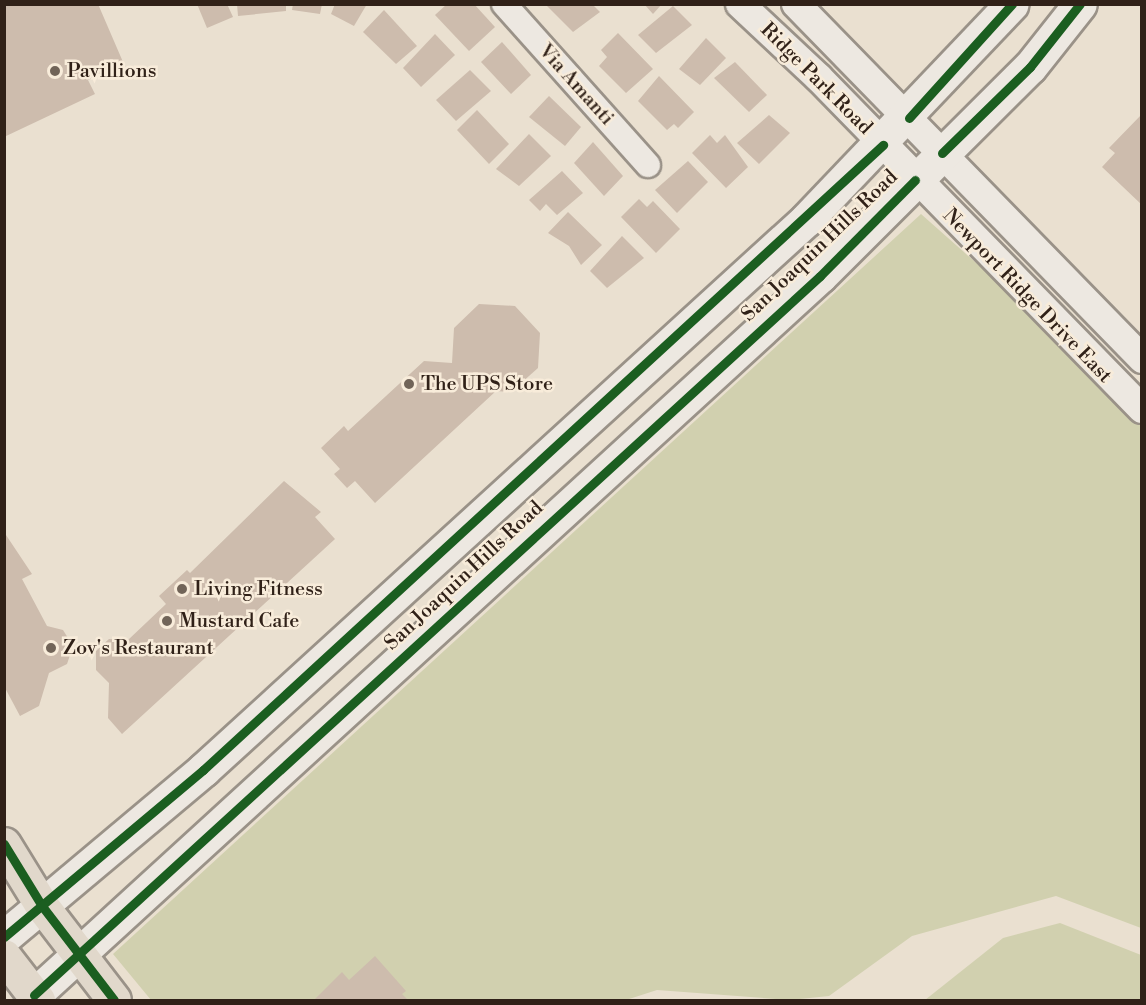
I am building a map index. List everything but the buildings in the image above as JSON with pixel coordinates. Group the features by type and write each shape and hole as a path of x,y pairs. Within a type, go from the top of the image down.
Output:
{"main road":[{"name":"San Joaquin Hills Road","path":"4,937 203,770 883,146 1012,4"},
{"name":"San Joaquin Hills Road","path":"36,998 820,276 1030,67 1080,4"},
{"path":"4,844 42,906 114,1000"},
{"path":"4,956 36,998"}],"street":[{"name":"Via Amanti","path":"504,4 648,165"},
{"name":"Ridge Park Road","path":"740,4 915,180"},
{"name":"Ridge Park Road","path":"796,4 942,153"},
{"name":"Newport Ridge Drive East","path":"942,153 1142,359"},
{"name":"Newport Ridge Drive East","path":"915,180 1142,409"}],"green space":[{"path":"921,214 1141,409 1141,928 1056,896 912,936 829,996 790,1000 657,990 626,1000 151,1000 113,954"},
{"path":"1060,923 1141,955 1141,1000 925,1000 1003,938"}],"cycle path":[{"path":"909,118 1012,4"},
{"path":"942,153 1030,67 1080,4"},
{"path":"4,937 203,770 883,145"},
{"path":"34,995 820,276 915,180"},
{"path":"4,844 42,906 114,1000"}],"place":[{"name":"Pavillions","path":"55,71"},
{"name":"The UPS Store","path":"409,384"},
{"name":"Living Fitness","path":"182,589"},
{"name":"Mustard Cafe","path":"167,621"},
{"name":"Zov's Restaurant","path":"51,648"}]}
